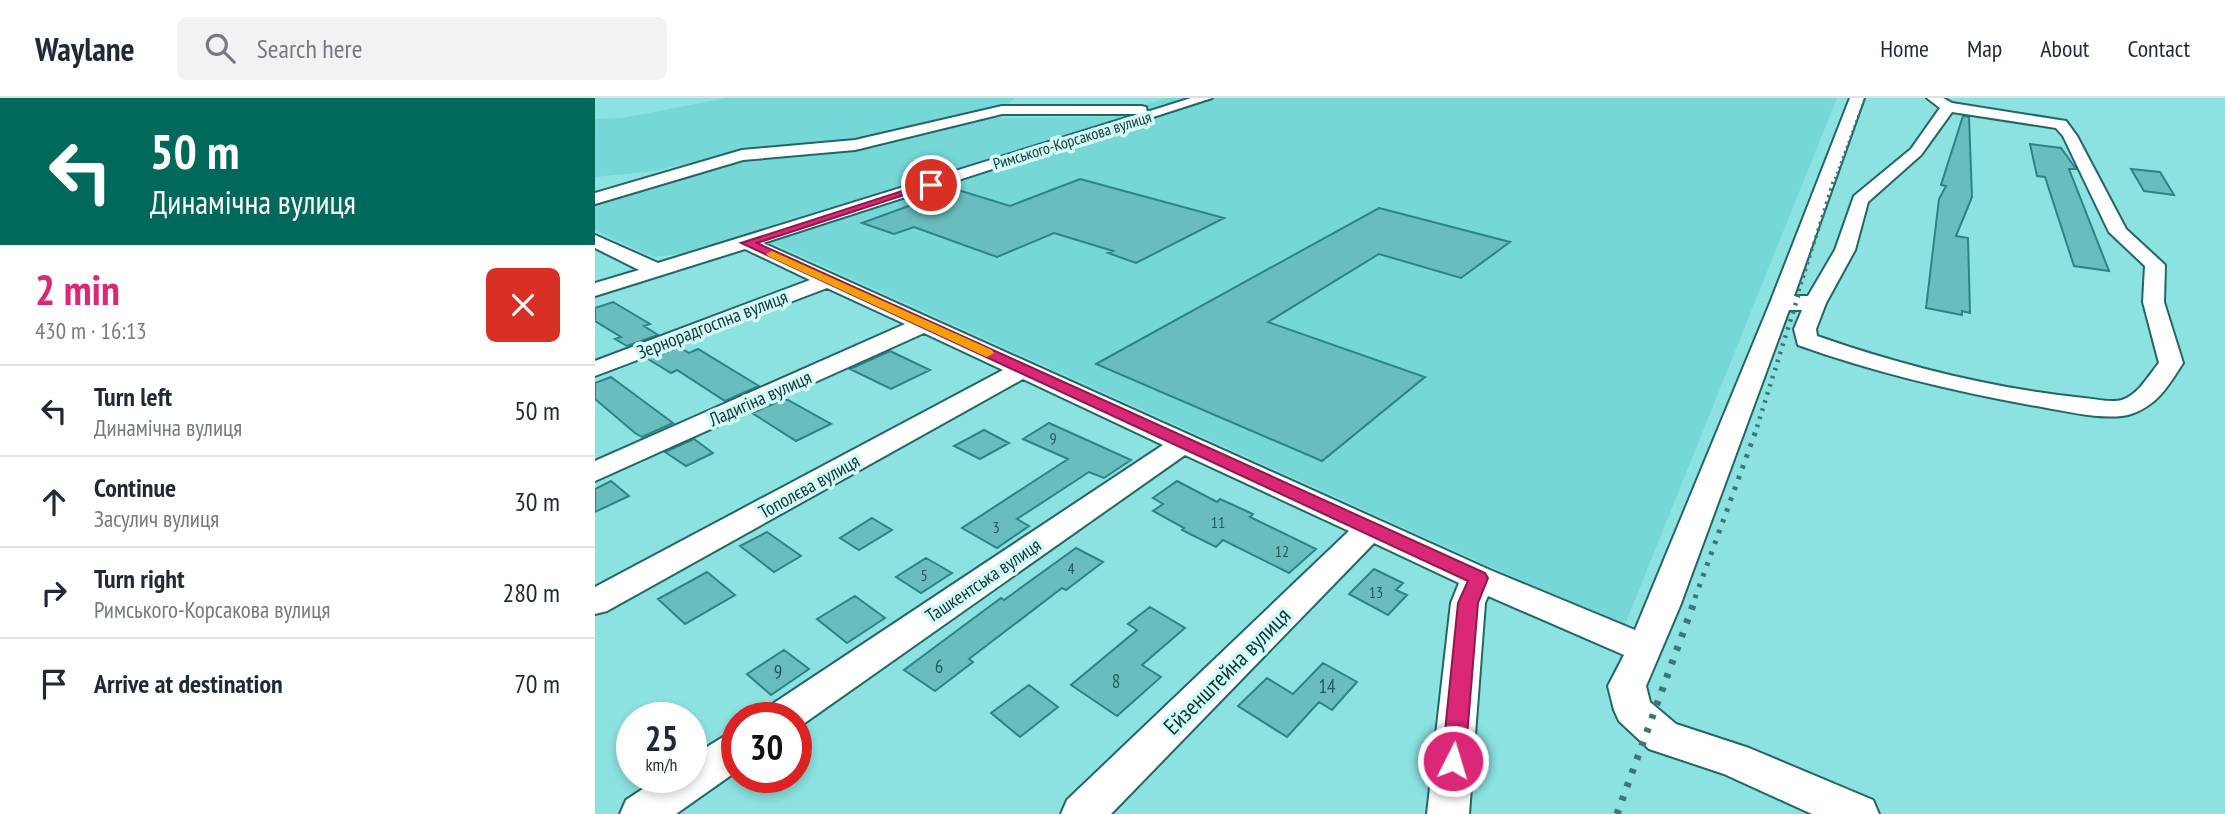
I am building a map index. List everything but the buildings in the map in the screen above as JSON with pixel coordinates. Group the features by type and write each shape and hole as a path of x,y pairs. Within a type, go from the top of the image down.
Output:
{"street":[{"name":"Римського-Корсакова вулиця","path":"595,290 1205,98"},
{"path":"1857,98 1685,553 1646,649 1627,686 1633,710 1663,737 1735,760 1858,814"},
{"path":"1941,102 2061,124 2099,192 2117,232 2155,265 2151,275 2153,302 2171,363 2143,400 2121,409 2007,394 1866,361 1806,340 1805,329 1815,303 1845,250 1860,200 1916,152 1941,102"},
{"name":"Римського-Корсакова вулиця","path":"595,199 742,155 855,145 1002,110 1167,110"},
{"path":"595,241 656,270"},
{"path":"747,243 1478,578 1646,649"},
{"name":"Зернорадгоспна вулиця","path":"595,369 828,280"},
{"path":"1781,303 1815,303"},
{"name":"Ладигіна вулиця","path":"595,472 925,324"},
{"name":"Тополєва вулиця","path":"595,602 1023,369"},
{"name":"Ташкентська вулиця","path":"805,702 1184,443"},
{"name":"Ейзенштейна вулиця","path":"1082,814 1371,528"},
{"path":"1448,814 1468,603 1478,578"},
{"path":"641,814 721,759"}],"shaded area":[{"path":"726,98 1015,98 1008,104 857,141 738,151 655,171 595,177 595,119 623,118"},
{"path":"1165,98 1837,98 1624,627 777,245 653,257 595,230 595,204 744,159 860,147 982,118 1114,117"}],"railway":[{"path":"1833,184 1865,98"},
{"path":"1799,291 1833,182"},
{"path":"1757,427 1800,290"},
{"path":"1695,598 1758,425"},
{"path":"1617,814 1696,597"}],"slow traffic":[{"path":"772,254 987,353"}],"route":[{"path":"931,185 747,243 1478,578 1468,603 1453,761"}]}
